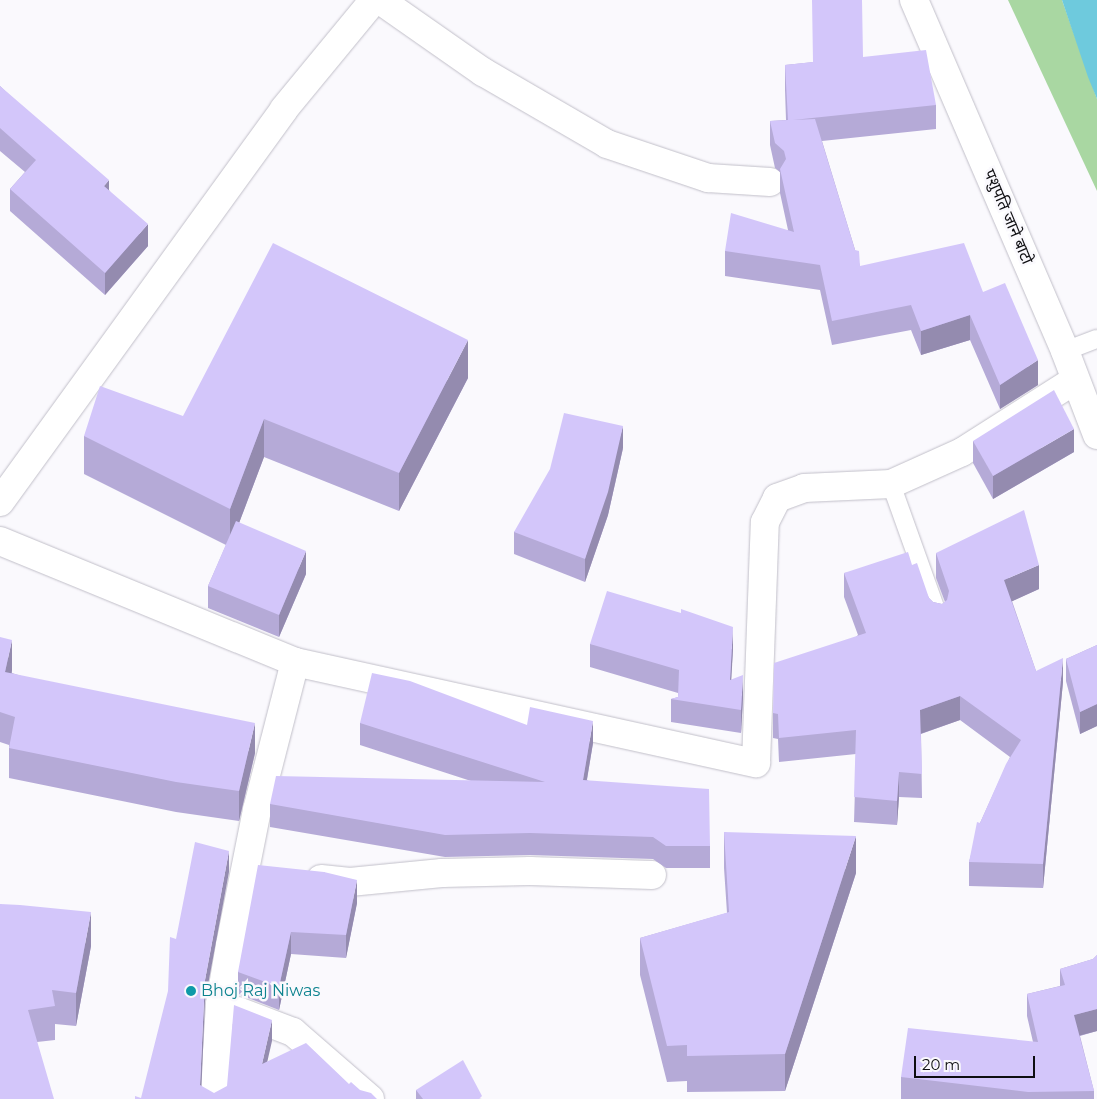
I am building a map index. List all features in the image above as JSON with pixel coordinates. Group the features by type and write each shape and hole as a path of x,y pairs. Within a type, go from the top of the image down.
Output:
{"street":[{"path":"0,502 284,109 374,0"},
{"path":"380,0 483,72 607,144 708,178 770,182"},
{"name":"पशुपति जाने बाटो","path":"914,0 1065,351 1097,435"},
{"path":"0,541 295,662 756,763 765,522 777,498 804,488 891,484 962,452 1075,380"},
{"path":"214,1099 220,1004 245,870 295,662"},
{"path":"245,870 350,882 452,872 652,875"},
{"path":"220,1004 293,1032 370,1099"}],"lane":[{"path":"1065,351 1097,339"},
{"path":"891,484 940,618"}],"green space":[{"path":"1008,0 1062,0 1097,99 1097,191"}],"water":[{"path":"1062,0 1097,0 1097,99 1088,77"}],"building":[{"path":"812,0 862,0 863,57 926,50 936,105 793,120 815,119 855,250 859,251 860,266 964,243 983,292 1005,283 1038,360 1000,385 970,315 921,331 911,305 832,321 820,265 725,251 731,213 794,232 780,169 786,159 784,151 775,143 770,121 788,120 785,65 813,62"},
{"path":"0,86 109,180 104,186 148,224 105,273 10,189 36,160 0,128"},
{"path":"273,243 468,340 399,473 264,419 230,509 84,436 100,386 183,416"},
{"path":"1054,390 1074,429 993,476 973,441"},
{"path":"564,413 623,426 608,492 585,559 514,532 550,469"},
{"path":"1024,510 1039,565 1004,580 1036,671 1063,658 1043,864 969,862 977,822 980,823 1006,764 1021,740 960,696 920,710 922,774 899,772 897,801 854,797 856,730 779,738 778,714 773,713 774,663 866,633 844,573 908,552 912,565 917,563 929,598 933,602 942,604 947,600 949,591 936,553"},
{"path":"236,521 306,551 279,615 208,586"},
{"path":"607,591 681,613 681,609 733,627 730,680 743,675 741,710 671,699 678,697 679,670 590,644"},
{"path":"0,637 12,640 5,672 255,723 239,791 176,782 9,748 15,717 0,712"},
{"path":"1097,645 1097,704 1080,712 1066,659"},
{"path":"372,673 410,681 527,725 530,707 593,721 583,780 709,789 710,846 666,846 653,837 530,833 445,835 270,804 276,776 545,782 360,723"},
{"path":"724,832 856,836 785,1054 687,1056 687,1045 667,1046 640,938 729,912"},
{"path":"195,842 229,851 205,980 200,1085 214,1093 227,1086 234,1005 272,1020 262,1064 306,1043 349,1084 351,1082 360,1090 371,1093 377,1099 135,1099 135,1096 141,1098 168,991 170,937 176,939"},
{"path":"258,865 324,872 357,880 346,935 291,932 279,987 238,972"},
{"path":"0,904 91,912 76,993 52,990 55,1006 28,1010 54,1099 0,1099"},
{"path":"1097,955 1097,1009 1074,1015 1094,1091 1028,1092 901,1077 908,1028 1038,1042 1027,994 1065,985 1060,969 1093,959"},
{"path":"463,1060 482,1096 479,1099 423,1099 416,1090"}],"place":[{"name":"Bhoj Raj Niwas","path":"191,991"}]}
